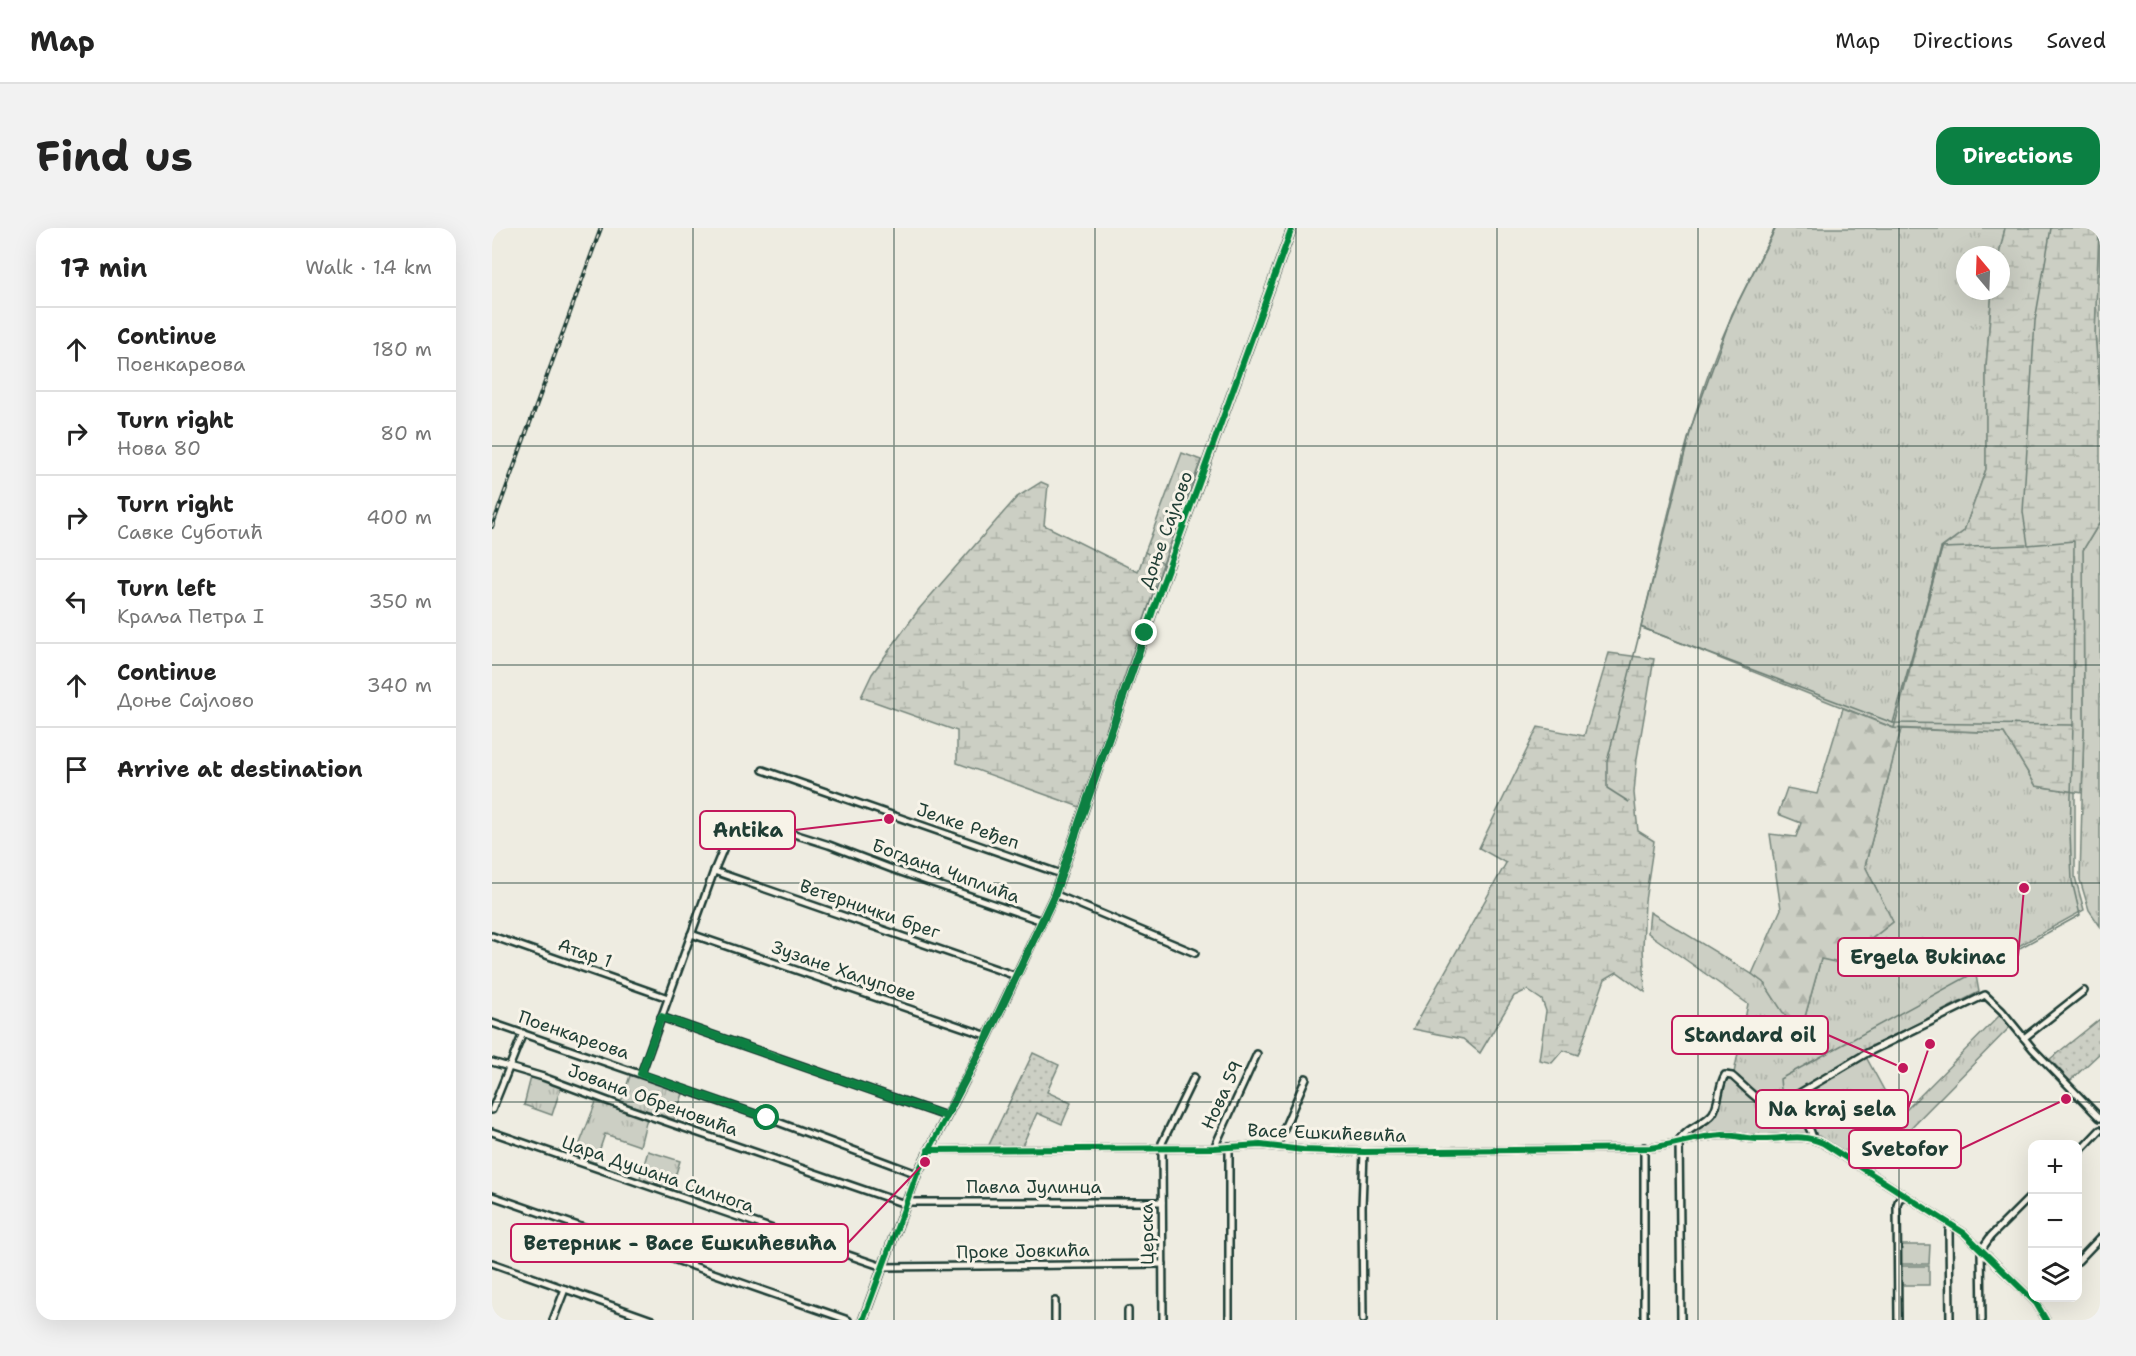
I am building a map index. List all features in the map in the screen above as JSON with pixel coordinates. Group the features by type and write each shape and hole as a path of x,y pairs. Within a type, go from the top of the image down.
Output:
{"street":[{"name":"Доње Сајлово","path":"863,1320 917,1174 988,1036 1054,894 1162,585 1292,228"},
{"name":"Јелке Ређеп","path":"763,770 1061,876"},
{"name":"Богдана Чиплића","path":"714,871 737,816 829,845 1042,921"},
{"path":"641,1074 714,871"},
{"name":"Ветернички брег","path":"714,871 1016,976"},
{"path":"1054,894 1195,953"},
{"name":"Зузане Халупове","path":"691,934 988,1036"},
{"name":"Атар 1","path":"492,936 668,998"},
{"path":"2024,1038 2084,991"},
{"path":"1776,1107 1867,1053 1985,995 2100,1118"},
{"path":"661,1017 946,1116"},
{"name":"Поенкареова","path":"492,1023 767,1118 917,1174"},
{"path":"492,1110 523,1033"},
{"name":"Нова 59","path":"1214,1148 1257,1054"},
{"name":"Јована Обреновића","path":"492,1062 543,1077 906,1203"},
{"path":"1681,1320 1679,1141 1684,1134 1713,1113 1725,1075 1732,1076 1764,1104 1801,1116 1809,1125 1813,1138 1964,1233 2036,1303 2046,1320"},
{"path":"1162,1147 1194,1077"},
{"path":"1276,1147 1306,1078"},
{"path":"2082,1149 2100,1130"},
{"name":"Цара Душана Силнога","path":"492,1132 883,1267"},
{"name":"Васе Ешкићевића","path":"928,1150 1214,1148 1260,1144 1364,1152 1658,1147 1679,1141 1724,1135 1760,1140 1808,1136 1813,1138"},
{"path":"1229,1146 1229,1320"},
{"name":"Церска","path":"1162,1147 1163,1320"},
{"path":"1644,1147 1644,1320"},
{"path":"1363,1320 1364,1152"},
{"path":"492,1196 848,1320"},
{"path":"1898,1320 1897,1207 1899,1199 1905,1196"},
{"path":"1982,1320 1981,1250 1991,1236 2028,1199"},
{"name":"Павла Јулинца","path":"906,1203 1162,1202"},
{"path":"1950,1320 1948,1230 1952,1225"},
{"path":"2082,1257 2100,1238"},
{"path":"492,1263 652,1320"},
{"name":"Проке Јовкића","path":"883,1267 1163,1264"},
{"path":"554,1320 565,1289"},
{"path":"1055,1301 1055,1320"},
{"path":"1128,1310 1128,1320"}],"green space":[{"path":"1776,228 2005,228 2001,246 1956,246 1956,300 1991,300 1986,367 1986,469 1964,531 1941,548 1894,728 1641,627 1673,494 1701,396 1726,329"},
{"path":"2005,228 2099,228 2095,333 2100,397 2100,522 2083,550 2082,793 2036,786 2004,733 1894,728 1942,548 1964,531 1986,469 1986,367 1991,300 2010,300 2010,246 2001,246"},
{"path":"2100,228 2100,397 2095,333"},
{"path":"1182,453 1201,460 1163,564 1145,552"},
{"path":"1041,482 1048,485 1044,525 1138,572 1145,552 1163,564 1080,807 957,763 957,731 861,697 872,674 919,609 1017,497"},
{"path":"2100,522 2100,926 2089,910 2080,880 2084,727 2083,550"},
{"path":"1609,653 1654,659 1637,758 1634,793 1638,831 1654,841 1645,901 1643,947 1645,992 1617,972 1605,979 1578,1055 1563,1050 1552,1063 1539,1060 1546,1011 1542,1000 1527,990 1514,996 1480,1053 1463,1039 1413,1029 1506,863 1479,848 1538,727 1584,736"},
{"path":"1843,708 1901,729 1865,866 1893,922 1870,940 1862,968 1821,959 1803,1024 1795,1031 1764,983 1752,974 1781,909 1770,834 1796,837 1801,823 1778,814 1787,788 1817,794"},
{"path":"1901,729 2004,733 2036,786 2075,792 2075,877 2084,910 1975,970 1979,992 1879,1043 1807,1085 1811,1091 1866,1057 1884,1090 1906,1110 2001,1014 2011,1026 1870,1169 1819,1136 1728,1133 1686,1136 1713,1118 1719,1107 1728,1071 1734,1073 1748,1004 1648,933 1650,912 1764,983 1795,1030 1803,1024 1821,959 1870,940 1893,922 1865,866"},
{"path":"2100,1019 2100,1053 2070,1081 2050,1059"},
{"path":"1033,1053 1059,1065 1047,1092 1071,1103 1062,1124 1037,1113 1022,1146 988,1147"},
{"path":"631,1073 684,1091 674,1119 621,1102"},
{"path":"531,1077 561,1087 552,1115 524,1105"},
{"path":"596,1102 647,1118 640,1146 605,1134 595,1163 575,1156"},
{"path":"648,1151 680,1161 671,1189 640,1178"},
{"path":"1900,1245 1930,1245 1929,1264 1900,1264"},
{"path":"1900,1266 1929,1266 1929,1285 1900,1285"}],"waterway":[{"path":"1629,802 1607,788 1607,762 1692,425 1732,314 1775,228"},
{"path":"1782,1100 1780,1079 2080,915 2072,881 2070,833 2074,541 2028,545 2023,512 2035,321 2051,228"},
{"path":"1893,723 1942,548 2026,545"},
{"path":"1642,628 1893,723 2073,725"}],"railway":[{"path":"492,527 601,228"}],"cycle path":[{"path":"863,1320 917,1174 988,1036 1054,896 1162,585 1292,228"},
{"path":"928,1150 1214,1148 1260,1145 1303,1150 1364,1152 1650,1148 1723,1135 1759,1139 1808,1138 1823,1143 1964,1233 2036,1303 2046,1320"}],"place":[{"name":"Antika","path":"889,819"},
{"name":"Ergela Bukinac","path":"2024,888"},
{"name":"Na kraj sela","path":"1930,1044"},
{"name":"Standard oil","path":"1903,1068"},
{"name":"Svetofor","path":"2066,1099"},
{"name":"Ветерник - Васе Ешкићевића","path":"925,1162"}],"route":[{"path":"767,1118 641,1074 661,1017 946,1116 988,1036 1054,896 1145,633"}]}
